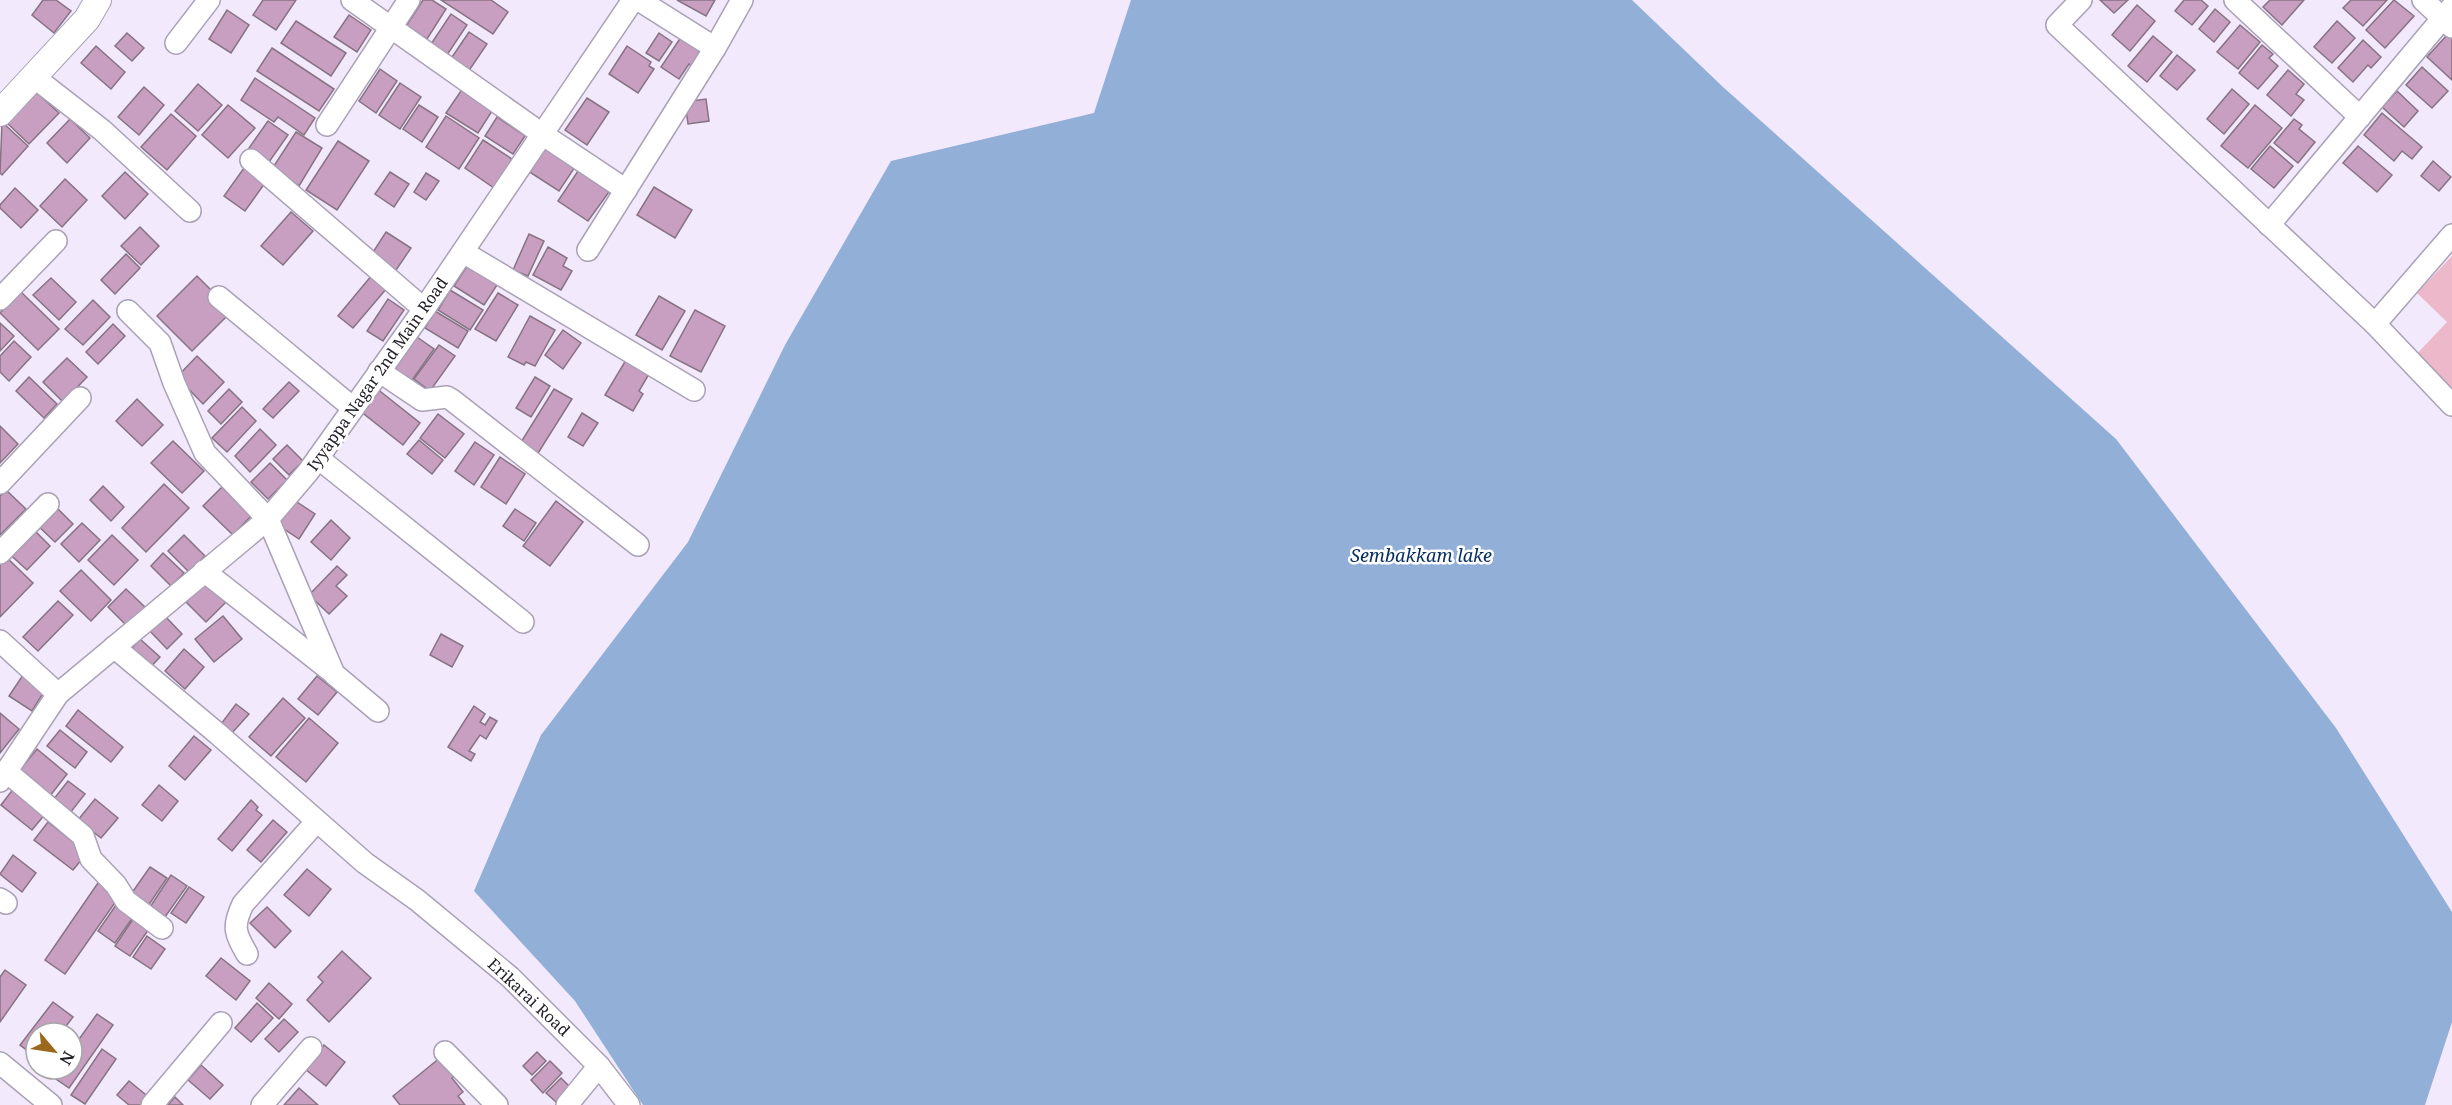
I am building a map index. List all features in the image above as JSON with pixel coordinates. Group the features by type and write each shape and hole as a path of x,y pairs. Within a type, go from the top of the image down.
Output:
{"street":[{"path":"0,113 87,19 98,0"},
{"path":"176,43 209,0"},
{"path":"352,0 542,134 626,190"},
{"path":"327,125 409,0"},
{"name":"Iyyappa Nagar 2nd Main Road","path":"3,776 58,694 268,519 318,458 424,309 633,0"},
{"path":"639,0 715,48"},
{"path":"588,250 715,48 742,0"},
{"path":"2080,0 2057,25 2375,324 2452,405"},
{"path":"2235,0 2360,117"},
{"path":"2269,225 2360,117 2449,18 2423,0"},
{"path":"34,77 102,130 190,211"},
{"path":"250,160 424,309"},
{"path":"2375,324 2452,235"},
{"path":"0,299 56,241"},
{"path":"463,252 694,390"},
{"path":"219,297 353,408"},
{"path":"128,311 160,343 174,383 205,453 268,519 334,674"},
{"path":"380,371 422,400 447,397 452,400 638,545"},
{"path":"0,483 80,398"},
{"path":"318,458 523,622"},
{"path":"0,553 48,504"},
{"path":"204,571 378,711"},
{"path":"0,641 58,694"},
{"name":"Erikarai Road","path":"114,647 218,734 365,863 417,900 510,977 599,1066 629,1105"},
{"path":"3,776 83,836 91,859 116,885 126,901 162,928"},
{"path":"247,954 236,934 236,919 243,904 316,822"},
{"path":"152,1105 221,1023"},
{"path":"262,1105 310,1048"},
{"path":"445,1052 497,1105"},
{"path":"0,1063 51,1105"},
{"path":"567,1105 599,1066"}],"shaded area":[{"path":"2452,256 2452,386 2447,392 2414,357 2447,322 2417,293"}],"water":[{"name":"Sembakkam lake","path":"1131,0 1632,0 1723,87 2116,439 2336,728 2452,912 2452,1022 2425,1105 643,1105 575,1001 474,891 541,735 688,542 785,345 891,161 1094,113"}],"building":[{"path":"43,0 56,0 71,11 54,33 32,15"},
{"path":"263,0 296,0 276,30 253,15"},
{"path":"423,0 432,0 446,9 427,39 406,26"},
{"path":"441,0 491,0 508,12 493,34"},
{"path":"677,0 715,0 706,16"},
{"path":"2100,0 2128,0 2114,13"},
{"path":"2184,0 2201,0 2208,6 2192,25 2175,11"},
{"path":"2270,0 2304,0 2282,25 2263,7"},
{"path":"2351,0 2387,0 2363,26 2343,8"},
{"path":"2394,0 2414,16 2385,48 2366,30"},
{"path":"2137,5 2155,21 2130,51 2112,35"},
{"path":"2215,9 2230,22 2214,42 2199,29"},
{"path":"227,10 249,25 231,53 209,39"},
{"path":"451,14 467,25 447,55 431,44"},
{"path":"349,15 371,30 357,52 334,37"},
{"path":"296,21 346,53 331,76 281,43"},
{"path":"2337,21 2355,38 2332,63 2314,47"},
{"path":"2240,25 2260,42 2238,69 2217,52"},
{"path":"469,32 487,44 468,72 450,60"},
{"path":"127,33 144,48 132,61 115,46"},
{"path":"659,33 672,42 659,61 646,53"},
{"path":"2447,35 2452,39 2452,80 2427,57"},
{"path":"2153,36 2172,52 2147,82 2128,66"},
{"path":"681,37 703,54 694,67 689,64 679,79 661,67"},
{"path":"2363,40 2381,57 2371,68 2368,65 2353,82 2338,68"},
{"path":"2262,45 2273,54 2269,58 2278,66 2258,89 2239,73"},
{"path":"96,46 125,72 111,89 81,63"},
{"path":"627,46 651,62 649,66 654,69 638,93 609,74"},
{"path":"272,48 334,89 319,111 257,71"},
{"path":"2177,55 2195,70 2177,90 2160,76"},
{"path":"2422,67 2448,91 2432,108 2406,85"},
{"path":"380,69 397,81 376,113 359,101"},
{"path":"2288,70 2304,84 2296,94 2304,100 2291,116 2267,95"},
{"path":"255,78 315,118 304,135 278,117 274,122 241,100"},
{"path":"400,83 421,97 400,129 379,115"},
{"path":"198,84 222,105 198,131 175,111"},
{"path":"144,87 164,105 139,135 118,117"},
{"path":"463,88 494,108 478,133 446,113"},
{"path":"2232,89 2249,104 2224,134 2207,119"},
{"path":"34,90 59,113 29,144 5,121"},
{"path":"2397,91 2418,111 2404,127 2382,107"},
{"path":"587,98 609,112 587,145 565,130"},
{"path":"706,99 709,121 688,124 685,102"},
{"path":"228,105 255,128 228,158 202,135"},
{"path":"419,105 438,117 422,142 403,129"},
{"path":"2255,105 2282,128 2248,168 2221,146"},
{"path":"2382,113 2422,147 2412,159 2402,151 2394,161 2364,135"},
{"path":"171,114 196,136 167,170 141,147"},
{"path":"446,116 479,138 459,169 426,147"},
{"path":"497,117 525,136 513,154 485,136"},
{"path":"70,119 90,138 67,163 47,143"},
{"path":"2294,119 2302,125 2299,129 2315,142 2298,163 2274,143"},
{"path":"268,121 288,135 269,162 249,148"},
{"path":"2,122 28,146 2,175 0,173"},
{"path":"296,132 322,148 299,186 272,169"},
{"path":"483,140 512,159 494,188 465,168"},
{"path":"338,141 369,161 337,210 306,190"},
{"path":"544,146 575,167 559,191 528,171"},
{"path":"2270,146 2293,166 2274,188 2251,169"},
{"path":"2358,146 2392,175 2377,192 2343,163"},
{"path":"2433,161 2451,177 2439,191 2421,176"},
{"path":"244,168 265,183 245,211 224,196"},
{"path":"578,171 609,192 588,221 558,201"},
{"path":"125,172 148,194 125,219 102,196"},
{"path":"390,172 409,184 394,207 375,194"},
{"path":"426,173 439,181 426,200 414,192"},
{"path":"65,179 87,200 62,227 40,206"},
{"path":"654,187 692,210 675,238 637,215"},
{"path":"15,188 38,210 21,228 0,208"},
{"path":"291,212 313,231 283,265 261,246"},
{"path":"140,227 159,246 141,265 121,246"},
{"path":"386,232 411,248 392,276 368,260"},
{"path":"529,234 544,241 528,276 513,270"},
{"path":"548,247 567,258 563,266 572,271 561,290 533,275"},
{"path":"126,254 140,268 115,294 101,280"},
{"path":"467,266 497,285 484,305 454,286"},
{"path":"372,275 387,288 353,328 338,316"},
{"path":"197,276 232,311 192,351 157,316"},
{"path":"51,278 76,302 59,320 33,295"},
{"path":"450,290 483,310 470,330 438,310"},
{"path":"20,291 59,329 38,350 0,313"},
{"path":"498,293 518,305 496,341 475,329"},
{"path":"659,296 685,311 662,350 636,335"},
{"path":"388,299 404,310 383,341 367,331"},
{"path":"93,300 110,317 83,345 65,329"},
{"path":"695,310 725,326 701,372 670,356"},
{"path":"435,311 468,331 458,348 425,328"},
{"path":"530,316 555,330 535,366 526,362 524,365 508,357"},
{"path":"0,323 14,336 0,351"},
{"path":"113,324 125,336 98,364 86,352"},
{"path":"563,330 581,343 563,369 545,355"},
{"path":"417,337 434,349 410,383 393,370"},
{"path":"14,341 31,357 9,381 0,372 0,356"},
{"path":"439,345 455,356 430,391 414,379"},
{"path":"197,356 224,382 203,404 177,377"},
{"path":"67,358 87,377 63,402 43,382"},
{"path":"626,360 649,374 639,391 643,394 633,411 605,395"},
{"path":"29,377 57,404 44,418 16,391"},
{"path":"535,377 550,386 531,417 516,408"},
{"path":"289,382 299,391 273,418 263,409"},
{"path":"376,388 420,423 403,445 359,410"},
{"path":"229,389 242,402 221,424 208,411"},
{"path":"554,389 572,399 535,458 518,447"},
{"path":"137,399 163,425 142,446 116,421"},
{"path":"242,407 256,421 227,452 212,438"},
{"path":"582,413 598,423 583,446 568,437"},
{"path":"438,414 464,434 445,458 420,438"},
{"path":"0,426 18,444 0,463"},
{"path":"260,429 276,445 250,472 235,456"},
{"path":"419,440 443,460 432,474 407,454"},
{"path":"173,441 204,471 182,493 151,463"},
{"path":"475,442 494,455 474,485 455,471"},
{"path":"287,445 303,461 289,475 273,459"},
{"path":"500,457 525,474 506,504 481,487"},
{"path":"270,463 287,480 268,499 251,482"},
{"path":"164,484 189,508 146,552 122,528"},
{"path":"103,486 124,507 111,521 90,500"},
{"path":"222,487 251,516 233,535 203,506"},
{"path":"6,490 26,509 0,535 0,496"},
{"path":"294,500 315,514 299,539 278,525"},
{"path":"556,501 583,522 550,566 523,546"},
{"path":"51,502 73,524 55,542 33,521"},
{"path":"515,509 536,523 524,541 503,526"},
{"path":"331,520 350,538 331,560 311,542"},
{"path":"82,523 100,540 79,562 61,544"},
{"path":"29,525 50,546 27,570 5,550"},
{"path":"112,535 138,560 114,585 88,560"},
{"path":"184,535 205,556 189,572 168,551"},
{"path":"163,553 184,573 171,586 151,566"},
{"path":"5,556 33,583 0,617 0,562"},
{"path":"337,566 347,575 336,586 347,596 329,614 309,595"},
{"path":"81,570 111,600 91,621 60,591"},
{"path":"209,579 229,599 206,622 186,602"},
{"path":"126,589 145,607 127,626 108,607"},
{"path":"58,601 73,615 38,651 23,637"},
{"path":"163,614 182,634 167,649 148,629"},
{"path":"223,616 242,639 214,662 195,639"},
{"path":"441,634 463,646 452,667 430,655"},
{"path":"140,639 160,657 147,671 127,654"},
{"path":"184,649 204,667 185,689 165,671"},
{"path":"23,675 45,690 32,711 9,696"},
{"path":"317,676 337,692 318,715 298,699"},
{"path":"283,698 305,718 271,756 249,737"},
{"path":"236,704 249,714 232,733 221,724"},
{"path":"474,706 485,714 480,722 485,725 490,717 497,721 486,739 480,735 469,751 475,754 471,761 448,747"},
{"path":"78,710 123,747 111,762 66,726"},
{"path":"0,713 19,729 0,753"},
{"path":"309,718 338,743 306,782 276,757"},
{"path":"60,730 87,752 75,768 47,746"},
{"path":"194,736 211,750 185,780 169,766"},
{"path":"37,749 67,774 50,796 19,771"},
{"path":"68,781 85,794 70,813 53,800"},
{"path":"159,785 178,801 162,821 142,805"},
{"path":"14,788 46,813 32,830 1,805"},
{"path":"95,799 118,818 101,838 78,820"},
{"path":"251,800 258,807 256,810 262,815 232,851 218,839"},
{"path":"273,820 287,832 261,862 247,850"},
{"path":"48,822 87,853 73,870 34,840"},
{"path":"13,855 36,873 22,892 0,874"},
{"path":"150,867 167,878 148,906 131,894"},
{"path":"307,869 331,889 309,916 284,895"},
{"path":"171,875 187,886 165,917 150,907"},
{"path":"100,880 121,894 65,974 45,960"},
{"path":"189,887 204,897 186,923 171,913"},
{"path":"116,905 133,917 115,943 98,931"},
{"path":"267,907 291,931 275,948 250,923"},
{"path":"133,919 149,929 130,956 115,946"},
{"path":"147,936 165,949 151,969 133,957"},
{"path":"342,951 371,978 329,1022 307,1000 323,982 318,977"},
{"path":"221,958 250,981 236,1000 206,976"},
{"path":"5,970 26,985 0,1022 0,977"},
{"path":"269,983 292,1004 279,1019 256,998"},
{"path":"53,1002 73,1017 70,1021 38,1021"},
{"path":"257,1003 273,1018 251,1042 235,1028"},
{"path":"97,1014 113,1025 84,1067 84,1032"},
{"path":"284,1019 298,1032 279,1052 265,1039"},
{"path":"324,1045 345,1062 326,1086 305,1069"},
{"path":"102,1049 116,1059 85,1104 71,1095 80,1081 84,1081 84,1076"},
{"path":"537,1052 546,1061 532,1075 523,1066"},
{"path":"441,1057 455,1076 452,1078 463,1092 458,1096 465,1105 400,1105 393,1096"},
{"path":"550,1061 562,1073 543,1093 531,1080"},
{"path":"201,1065 223,1085 210,1099 188,1080"},
{"path":"561,1078 570,1087 556,1102 546,1093"},
{"path":"59,1081 74,1081 69,1088"},
{"path":"129,1081 150,1098 144,1105 129,1105 117,1095"},
{"path":"299,1088 318,1105 284,1105"},
{"path":"175,1097 183,1105 168,1105"}]}
